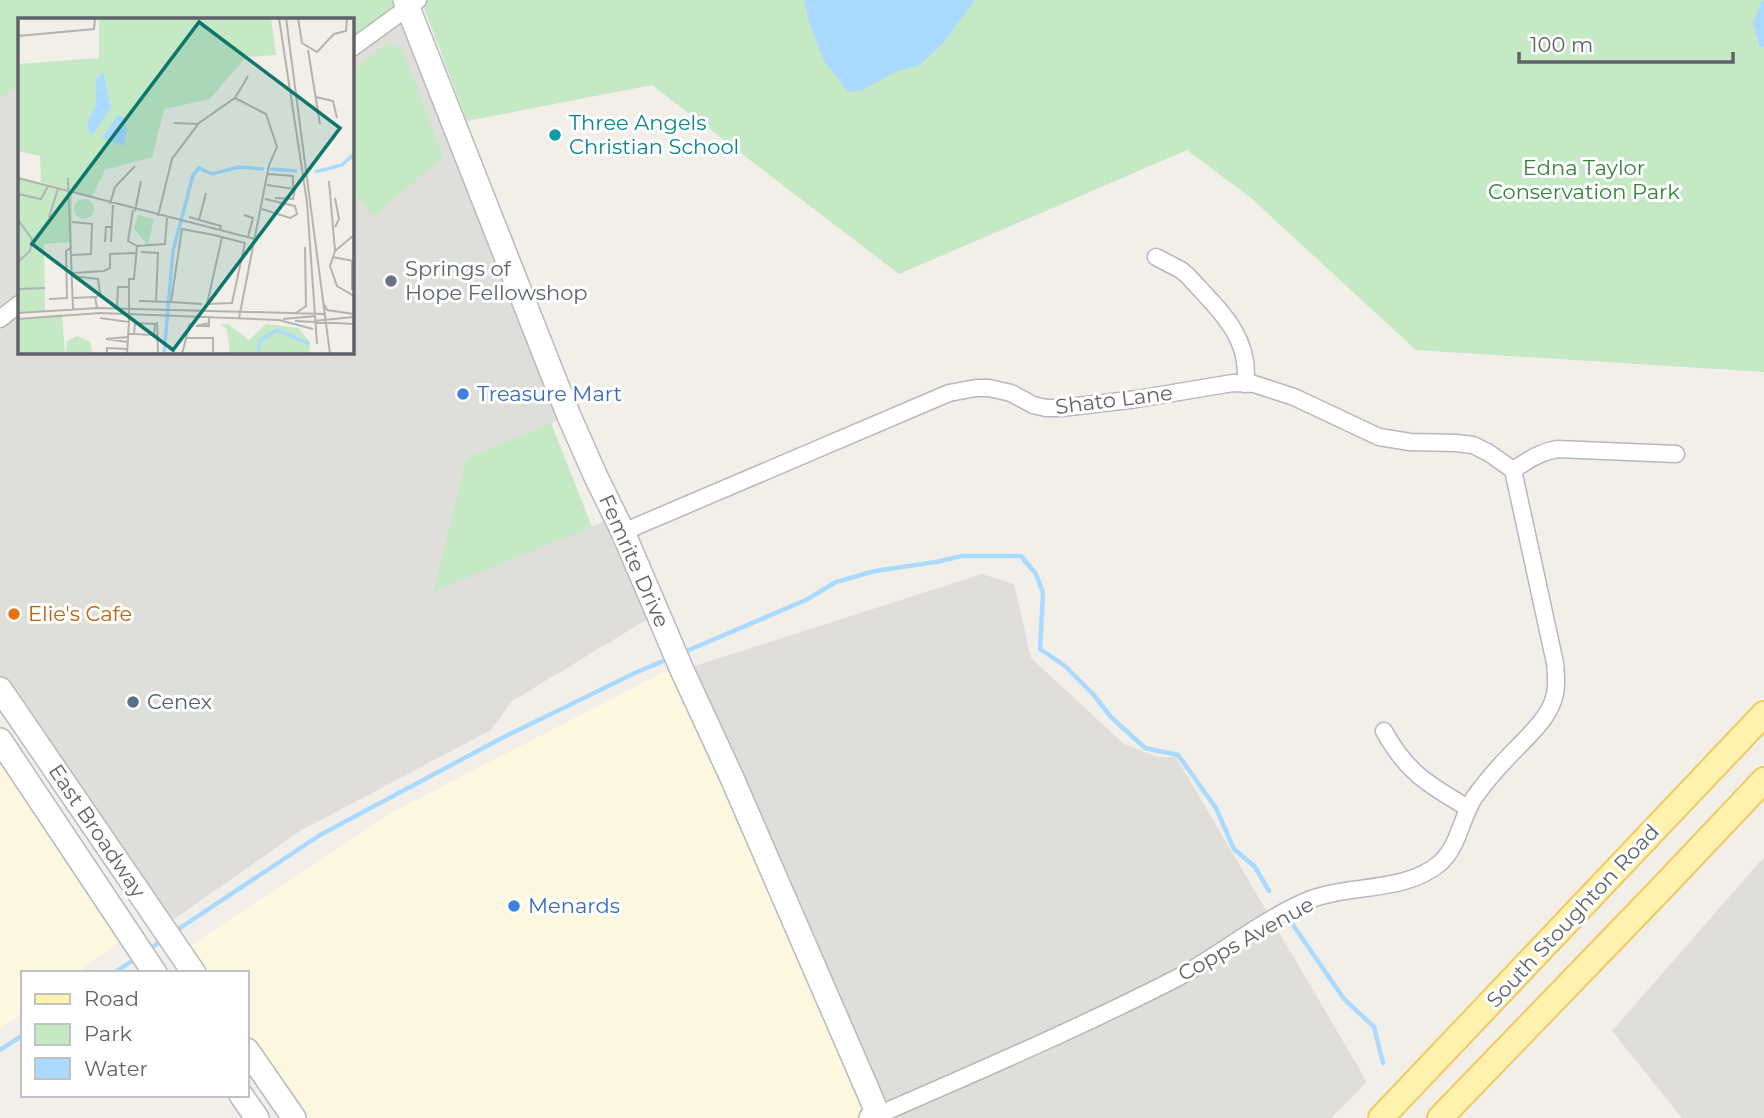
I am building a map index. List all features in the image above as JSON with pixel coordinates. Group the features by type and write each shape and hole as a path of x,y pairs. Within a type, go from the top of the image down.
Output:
{"main road":[{"name":"South Stoughton Road","path":"1381,1118 1764,714"},
{"name":"South Stoughton Road","path":"1440,1118 1764,779"}],"street":[{"path":"354,46 410,2"},
{"name":"Femrite Drive","path":"410,2 565,404 732,778 875,1116"},
{"path":"1156,257 1188,276 1238,336 1245,353 1245,384"},
{"path":"0,319 18,305"},
{"name":"Shato Lane","path":"622,532 949,393 976,388 998,389 1033,405 1060,408 1137,399 1233,383 1245,384 1294,397 1379,437 1410,442 1473,445 1513,470"},
{"path":"1513,470 1537,455 1557,449 1676,454"},
{"name":"Copps Avenue","path":"875,1116 1137,999 1305,902 1348,890 1417,877 1441,862 1460,832 1468,808 1476,795 1538,726 1556,691 1555,663 1513,470"},
{"name":"East Broadway","path":"0,689 193,971"},
{"path":"1384,731 1396,753 1414,772 1468,808"},
{"name":"East Broadway","path":"0,740 154,971"},
{"path":"248,1050 294,1118"},
{"path":"242,1097 257,1118"}],"shaded area":[{"path":"408,7 569,416 466,458 435,590 615,517 658,613 512,701 491,730 300,831 163,927 0,689 0,99 18,85 18,354 354,354 354,47"},
{"path":"982,574 1014,584 1031,658 1124,744 1157,757 1176,757 1367,1082 1331,1118 880,1118 682,670"},
{"path":"682,670 880,1118 294,1118 248,1051 248,971 193,971 181,953 391,813 662,673"},
{"path":"0,740 129,934 80,971 21,971 21,1014 0,1029"},
{"path":"1764,857 1764,1118 1682,1118 1612,1031"}],"green space":[{"path":"0,0 405,0 354,46 354,18 18,18 18,85 0,99"},
{"name":"Edna Taylor Conservation Park","path":"421,0 1764,0 1764,372 1416,350 1251,198 1187,150 899,274 652,85 467,121"},
{"path":"388,42 403,50 443,157 373,217 354,193 354,69"},
{"path":"551,423 592,527 434,591 466,458"}],"water":[{"path":"804,0 975,0 945,41 920,65 893,73 863,90 848,92 824,61"},
{"path":"1762,1 1764,47 1760,48 1753,23"}],"waterway":[{"path":"682,653 806,600 836,582 875,571 962,556 1021,556 1036,574 1043,593 1040,649 1065,666 1111,717 1145,748 1178,755 1216,808 1234,849 1255,867 1269,891"},
{"path":"174,932 320,835 502,738 668,659"},
{"path":"1291,922 1344,999 1374,1027 1383,1063"},
{"path":"148,950 164,939"},
{"path":"117,971 135,959"},
{"path":"0,1050 21,1036"}],"place":[{"name":"Three Angels Christian School","path":"555,135"},
{"name":"Springs of Hope Fellowshop","path":"391,281"},
{"name":"Treasure Mart","path":"463,394"},
{"name":"Elie's Cafe","path":"14,614"},
{"name":"Cenex","path":"133,702"},
{"name":"Menards","path":"514,906"}]}
